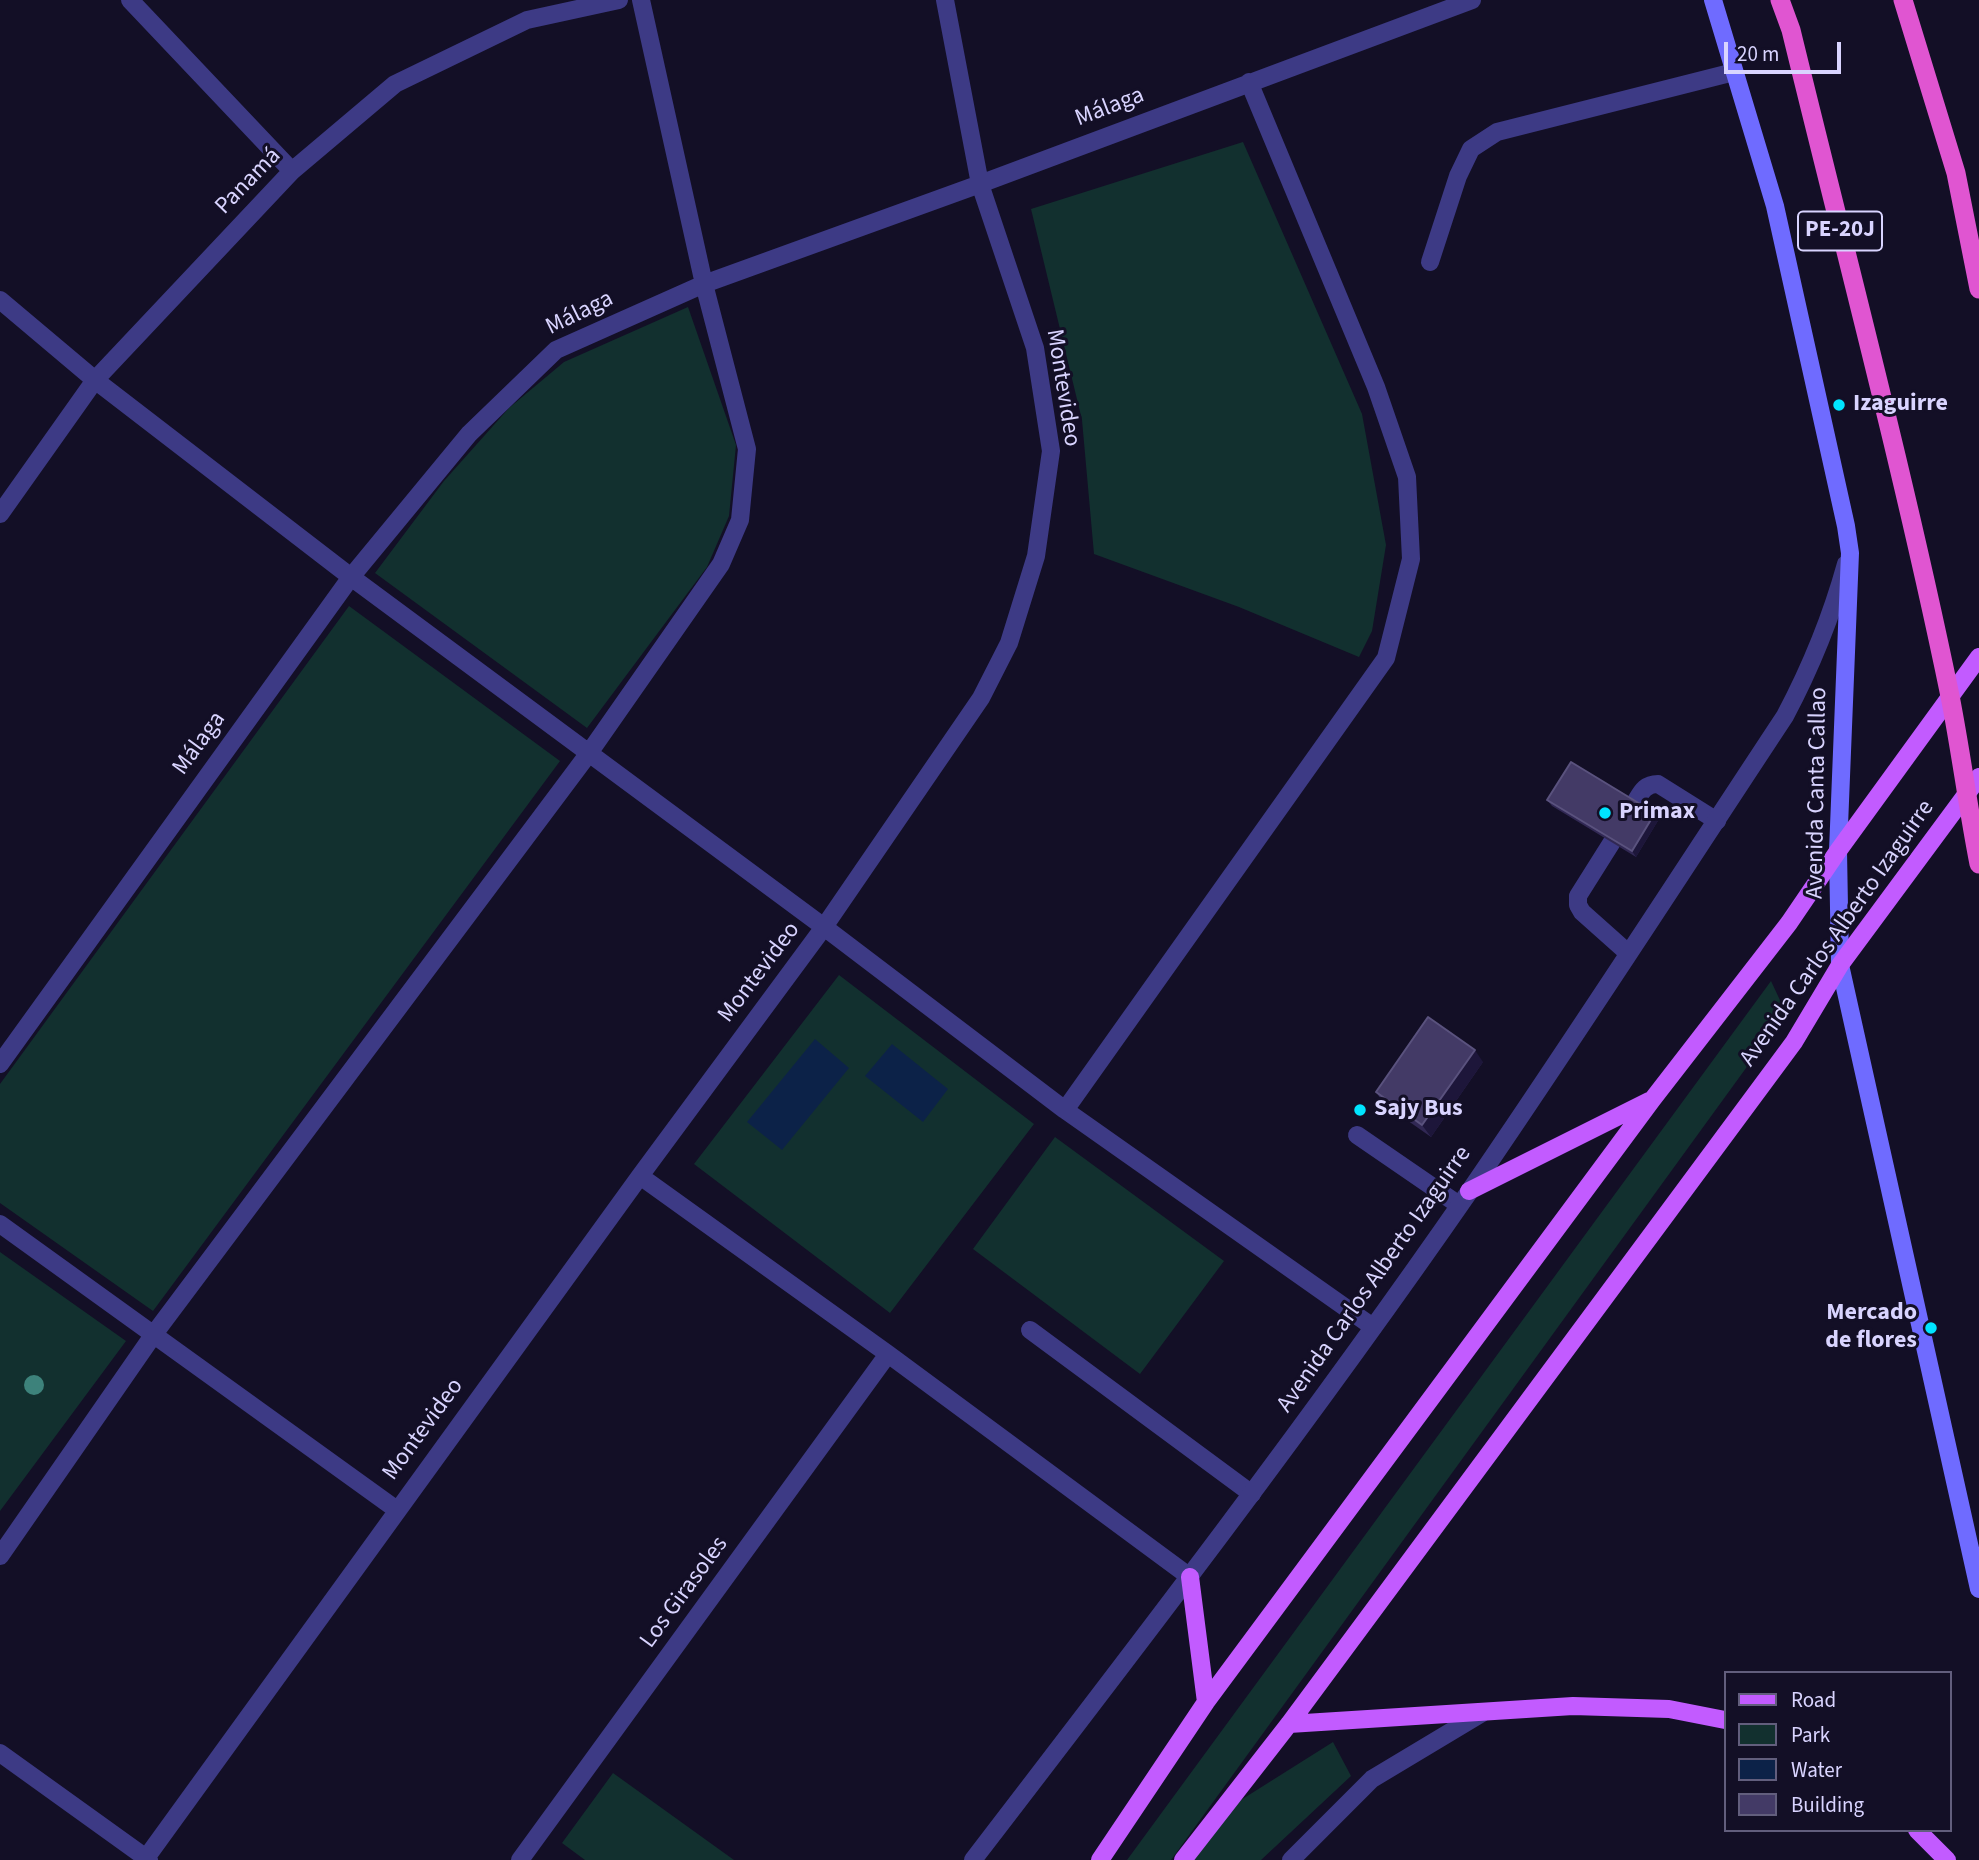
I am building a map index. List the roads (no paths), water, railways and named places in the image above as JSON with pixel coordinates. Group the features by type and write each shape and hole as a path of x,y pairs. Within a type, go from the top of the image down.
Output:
{"highway":[{"name":"PE-20J","path":"1780,0 1791,30 1897,462 1950,698 1965,796 1979,863"},
{"path":"1903,0 1956,173 1979,289"}],"main road":[{"name":"Avenida Canta Callao","path":"1713,0 1775,205 1836,476 1850,553 1838,851 1840,965 1979,1589"},
{"name":"Avenida Carlos Alberto Izaguirre","path":"1100,1860 1206,1702 1652,1100 1789,923 1979,657"},
{"name":"Avenida Carlos Alberto Izaguirre","path":"1183,1860 1289,1724 1794,1042 1840,965 1979,777"},
{"path":"1464,1198 1652,1100"},
{"path":"1190,1577 1206,1702"},
{"path":"1289,1724 1573,1706 1669,1709 1724,1720"},
{"path":"1919,1832 1947,1860"}],"street":[{"path":"130,0 292,171"},
{"name":"Panamá","path":"0,514 96,380 292,171 395,83 527,20 619,0"},
{"path":"0,1556 154,1334 589,753 721,564 740,520 747,449 704,284 641,0"},
{"name":"Montevideo","path":"147,1859 397,1510 824,927 981,698 1009,643 1036,556 1051,451 1035,348 980,184 945,0"},
{"name":"Málaga","path":"0,1064 351,577 469,434 555,350 704,284 1472,0"},
{"path":"1430,262 1458,176 1471,149 1497,132 1734,72"},
{"path":"1065,1110 1386,658 1411,559 1407,477 1390,425 1249,82"},
{"path":"0,300 96,380 351,577 824,927 1065,1110 1373,1327"},
{"name":"Avenida Carlos Alberto Izaguirre","path":"973,1860 1190,1577 1373,1327 1464,1198 1717,821 1785,716 1809,670 1831,617 1850,553"},
{"path":"1634,804 1644,788 1658,784 1717,821"},
{"path":"1612,842 1578,896 1578,905 1628,953"},
{"path":"1357,1135 1464,1198"},
{"path":"640,1176 888,1354 1190,1577"},
{"path":"0,1224 397,1510"},
{"path":"1030,1330 1252,1493"},
{"name":"Los Girasoles","path":"520,1860 888,1354"},
{"path":"1291,1860 1372,1779 1482,1713"},
{"path":"0,1753 147,1859"}],"water":[{"path":"815,1039 849,1068 782,1150 747,1122"},
{"path":"892,1044 948,1089 923,1122 865,1076"}],"place":[{"name":"Izaguirre","path":"1839,405"},
{"name":"Primax","path":"1605,813"},
{"name":"Sajy Bus","path":"1360,1110"},
{"name":"Mercado de flores","path":"1931,1328"}]}
